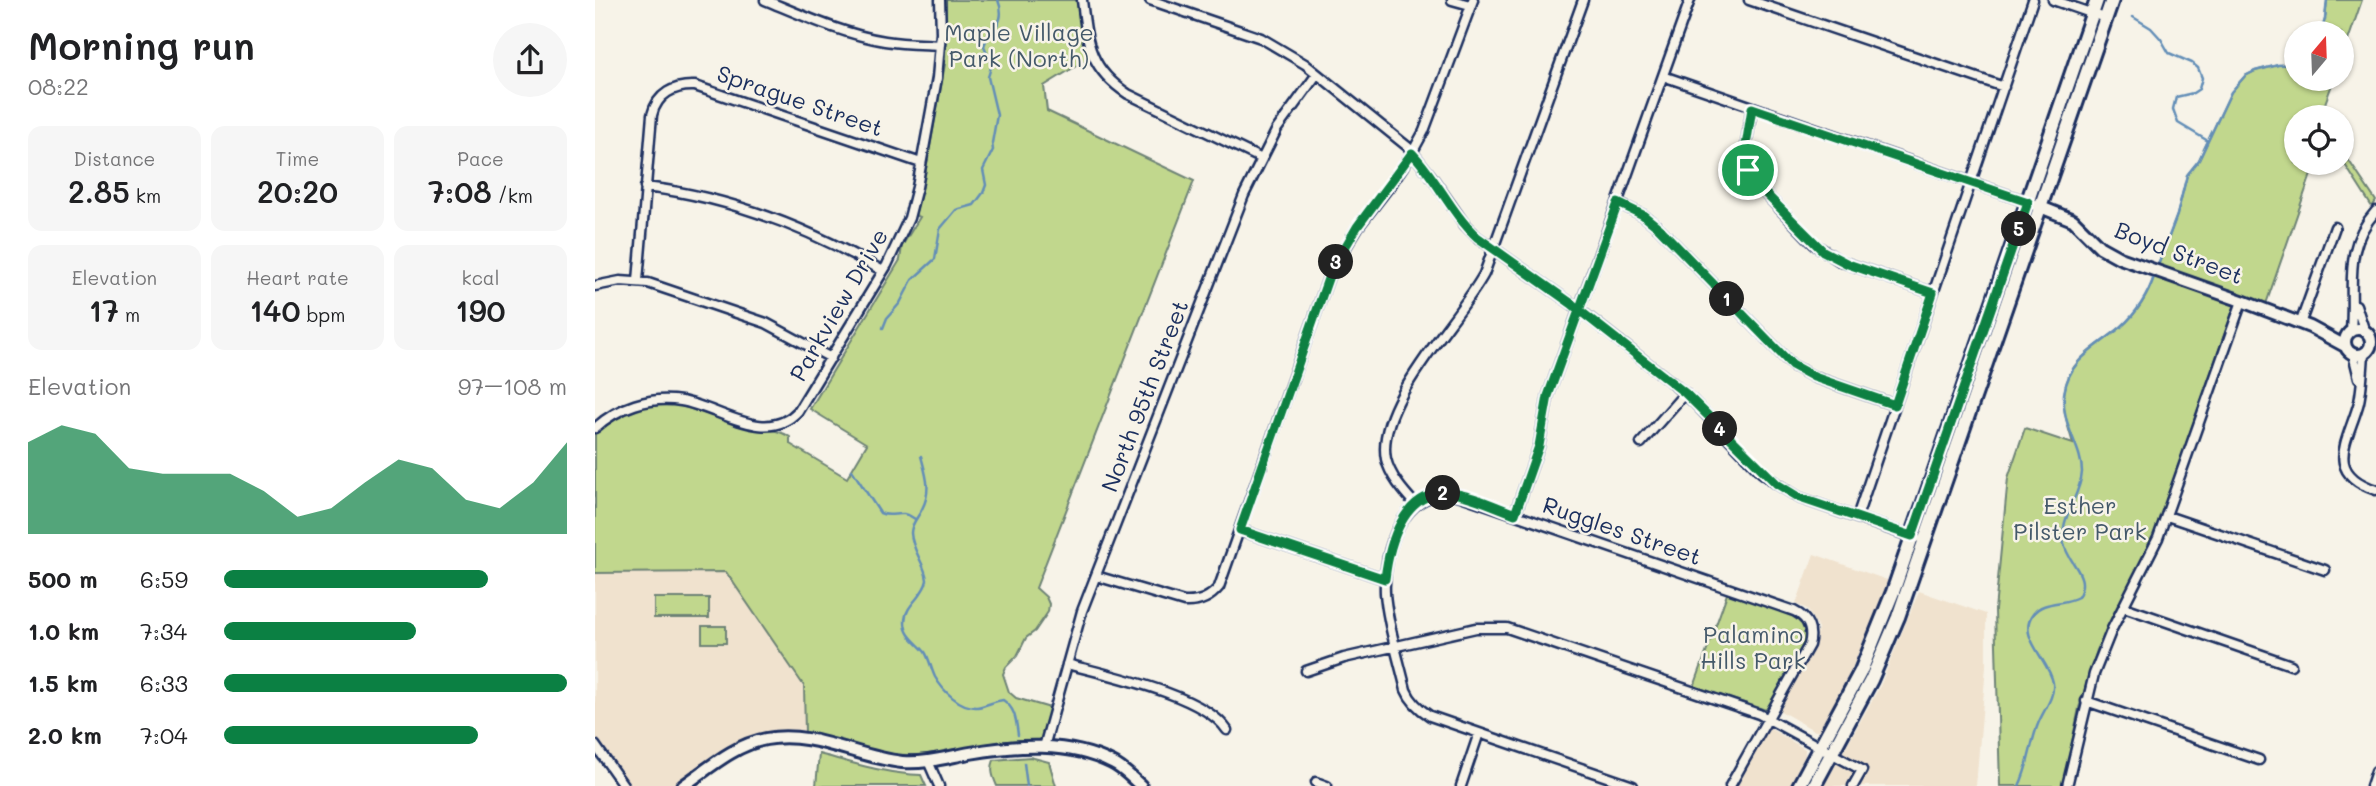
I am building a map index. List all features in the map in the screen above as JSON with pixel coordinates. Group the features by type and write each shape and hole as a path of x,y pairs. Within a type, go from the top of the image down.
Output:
{"main road":[{"path":"1814,786 1886,647 1925,541 2097,0"},
{"path":"1799,786 1873,644 2034,204 2112,0"}],"street":[{"path":"765,0 865,37 940,45"},
{"name":"Parkview Drive","path":"595,428 625,408 656,401 688,403 762,426 782,424 798,411 897,247 909,218 937,78 940,0"},
{"path":"1082,0 1088,43 1101,70 1115,86 1260,158"},
{"path":"1150,0 1261,38 1288,52 1317,74 1412,153 1465,225 1493,250 1579,310 1685,393 1777,484 1800,498 1925,541"},
{"path":"1096,576 1184,602 1198,601 1210,596 1223,582 1330,273 1357,227 1412,153 1436,103 1471,3 1452,0"},
{"path":"1583,0 1493,250 1475,291 1402,393 1389,428 1385,448 1387,462 1395,481 1415,504 1407,511 1398,528 1388,559 1386,602 1406,690 1416,706 1430,716 1633,786"},
{"path":"1515,514 1539,446 1548,396 1690,0"},
{"path":"1748,0 2004,87"},
{"path":"1857,517 2033,0"},
{"path":"2053,0 2105,18"},
{"name":"North 95th Street","path":"1044,747 1082,611 1244,195 1260,158 1284,118 1317,74"},
{"path":"1664,76 2034,204"},
{"name":"Sprague Street","path":"645,187 652,115 658,100 676,87 695,86 921,163"},
{"path":"1752,108 1745,152 1748,170 1757,185 1814,244 1840,261 1933,293"},
{"path":"638,281 645,187 712,198 783,222 832,242 883,271"},
{"path":"1618,203 1643,215 1659,228 1792,365 1814,377 1895,405"},
{"name":"Boyd Street","path":"2034,204 2073,220 2100,247 2111,254 2242,301 2361,352"},
{"path":"2376,211 2364,226 2353,257 2350,276 2350,331 2345,337 2361,352 2360,387 2359,401 2342,453 2346,471 2356,481 2376,490"},
{"path":"2305,326 2335,227"},
{"path":"595,286 620,281 638,281 661,286 766,323 831,358"},
{"path":"2352,292 2364,329 2374,341 2370,348 2361,352"},
{"path":"2067,786 2086,701 2102,652 2148,561 2167,516 2242,301"},
{"name":"Boyd Street","path":"2305,326 2350,331 2364,329"},
{"path":"1641,443 1685,393"},
{"name":"Ruggles Street","path":"1415,504 1431,495 1450,493 1794,611 1803,617 1810,627 1809,645 1768,718"},
{"path":"2167,516 2325,570"},
{"path":"1240,530 1385,579"},
{"path":"2124,607 2291,665"},
{"path":"1306,671 1344,658 1476,628 1507,628 1768,718 1862,770 1853,786"},
{"path":"1067,664 1176,697 1214,715 1227,730"},
{"path":"2086,701 2259,760"},
{"path":"1730,786 1768,718"},
{"path":"1461,786 1479,733"},
{"path":"683,786 733,751 773,738 804,739 901,762 928,761 1002,748 1044,747 1102,758 1119,767 1141,786"},
{"path":"595,745 624,786"},
{"path":"928,761 939,786"},
{"path":"2371,786 2376,771"},
{"path":"1316,782 1327,786"}],"shaded area":[{"path":"1814,554 1887,580 1887,587 1851,671 1821,729 1815,731 1777,709 1816,641 1818,628 1807,609 1796,604"},
{"path":"726,572 804,686 805,733 786,731 752,735 729,745 672,786 630,786 595,739 595,573"},
{"path":"1919,591 1986,614 1986,666 1976,786 1824,786 1880,686"},
{"path":"1769,728 1805,749 1805,756 1789,786 1737,786"}],"green space":[{"name":"Maple Village Park (North)","path":"946,0 1077,0 1083,44 1089,58 1044,86 1047,111 1194,181 1036,588 1046,597 1048,612 1035,631 1026,638 1017,656 1003,674 1009,692 1016,698 1050,708 1041,741 1008,741 928,754 899,755 872,751 805,733 804,686 726,572 595,573 595,433 632,410 675,404 751,428 785,434 790,437 790,444 847,478 867,444 810,409 900,260 902,246 920,217 915,215 945,64"},
{"path":"2327,0 2362,0 2354,23 2354,21 2325,19"},
{"path":"2284,65 2284,91 2330,91 2324,105 2284,105 2284,175 2311,175 2266,304 2158,266 2177,215 2187,175 2199,160 2231,92 2245,76"},
{"path":"2354,168 2376,201 2372,207 2352,175 2354,175"},
{"name":"Esther Pilster Park","path":"2154,276 2235,304 2153,538 2097,650 2079,708 2063,786 2000,786 1995,610 2008,478 2025,428 2073,444 2064,407 2064,391 2068,378 2073,368 2090,350 2133,315"},
{"name":"Palamino Hills Park","path":"1728,591 1797,616 1806,627 1805,642 1766,710 1694,687"},
{"path":"654,598 709,598 709,618 654,618"},
{"path":"702,626 726,626 726,643 702,643"},
{"path":"819,754 882,770 921,775 926,786 816,786"},
{"path":"1030,757 1049,762 1056,786 997,786 992,770 994,760"}],"waterway":[{"path":"883,328 912,280 935,259 940,229 956,210 974,205 986,185 983,170 993,150 997,115 988,77 992,64 984,46 989,32 997,26 1000,18 998,0"},
{"path":"2324,21 2327,0"},
{"path":"2133,17 2151,28 2169,53 2198,68 2202,78 2199,89 2176,97 2173,109 2178,123 2208,141"},
{"path":"2157,268 2177,215 2187,175 2199,160 2231,92 2245,76 2284,65"},
{"path":"2019,786 2035,732 2053,688 2051,675 2031,640 2029,622 2033,614 2042,607 2078,597 2082,582 2064,544 2063,535 2082,472 2064,405 2067,382 2071,372 2085,355 2133,315 2146,296 2155,274"},
{"path":"921,456 927,495 911,533 927,580 908,610 905,622 907,631 925,652 935,677 947,693 958,702 971,707 1003,700 1013,711 1018,735"},
{"path":"852,470 880,513 905,514 915,519"},
{"path":"1024,763 1027,786"}],"route":[{"path":"1748,170 1745,152 1752,108 2028,202 1912,536 1800,498 1761,472 1694,402 1669,381 1579,310 1572,304 1477,237 1465,225 1412,153 1357,227 1330,273 1240,530 1385,579 1398,528 1407,511 1431,495 1450,493 1515,514 1539,446 1548,396 1579,310 1618,203 1643,215 1659,228 1792,365 1814,377 1895,405 1933,293 1832,257 1814,244 1757,185 1748,170"}]}
